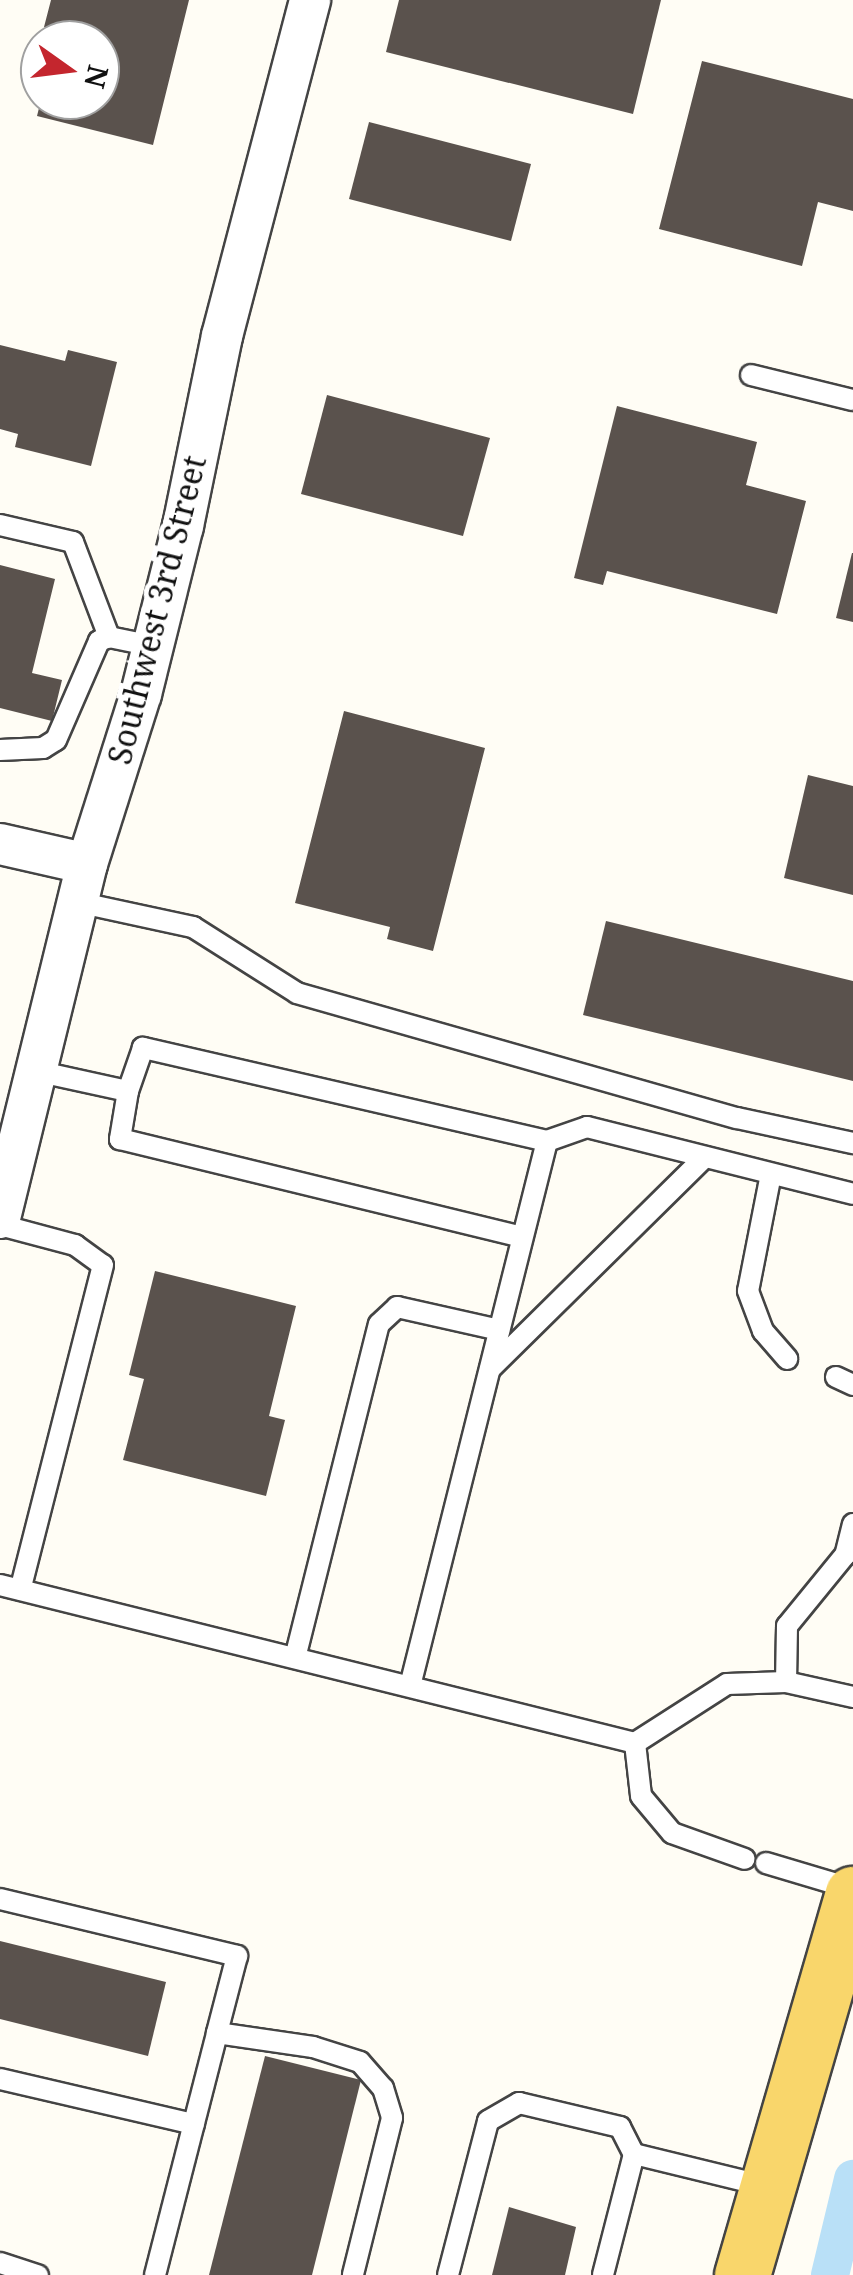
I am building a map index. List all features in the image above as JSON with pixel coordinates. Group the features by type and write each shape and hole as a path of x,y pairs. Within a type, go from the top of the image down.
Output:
{"main road":[{"path":"742,2275 764,2186 853,1892"}],"street":[{"name":"Southwest 3rd Street","path":"0,1222 82,883 153,646 222,336 310,0"},
{"path":"0,844 82,883"}],"lane":[{"path":"751,375 853,400"},
{"path":"0,525 73,542 110,637"},
{"path":"0,750 43,748 56,740 73,706 84,668 99,642 110,637 153,646"},
{"path":"82,883 194,927 297,993 737,1118 853,1143"},
{"path":"522,1237 120,1139 128,1091 142,1048 547,1140 587,1127 853,1194"},
{"path":"36,1072 128,1091"},
{"path":"410,1686 547,1140"},
{"path":"489,1370 704,1157"},
{"path":"771,1174 748,1291 763,1331 787,1358"},
{"path":"0,1222 75,1244 103,1265 10,1587 635,1742 727,1684 786,1682 853,1696"},
{"path":"295,1658 378,1324 397,1307 499,1330"},
{"path":"786,1682 788,1626 845,1555 853,1524"},
{"path":"635,1742 640,1796 672,1833 853,1892"},
{"path":"0,1899 237,1956 155,2275"},
{"path":"217,2034 313,2047 360,2062 383,2088 392,2118 354,2275"},
{"path":"0,2080 194,2124"},
{"path":"448,2275 488,2121 519,2103 620,2127 634,2154 604,2275"},
{"path":"634,2154 764,2186"},
{"path":"0,2263 38,2275"}],"building":[{"path":"51,0 189,0 153,145 53,120 120,120 120,20 46,20"},
{"path":"399,0 661,0 633,114 386,52"},
{"path":"702,61 853,99 853,211 818,202 802,266 659,229"},
{"path":"369,122 531,164 511,241 349,199"},
{"path":"0,345 65,361 68,350 117,362 91,466 15,447 18,434 0,429"},
{"path":"327,395 490,438 463,536 301,494"},
{"path":"617,406 757,442 746,485 806,501 777,614 607,571 603,585 574,578"},
{"path":"853,553 853,622 836,618"},
{"path":"0,565 55,579 32,673 62,680 52,721 0,708"},
{"path":"344,711 485,748 433,951 387,939 390,927 295,903"},
{"path":"808,775 853,786 853,895 784,878"},
{"path":"606,921 853,981 853,1081 583,1015"},
{"path":"155,1271 296,1306 269,1416 285,1420 266,1496 123,1460 144,1379 129,1375"},
{"path":"0,1941 166,1982 148,2056 0,2019"},
{"path":"265,2056 361,2080 312,2275 209,2275"},
{"path":"509,2207 576,2227 565,2275 492,2275"}],"waterway":[{"path":"830,2275 853,2179"}]}
